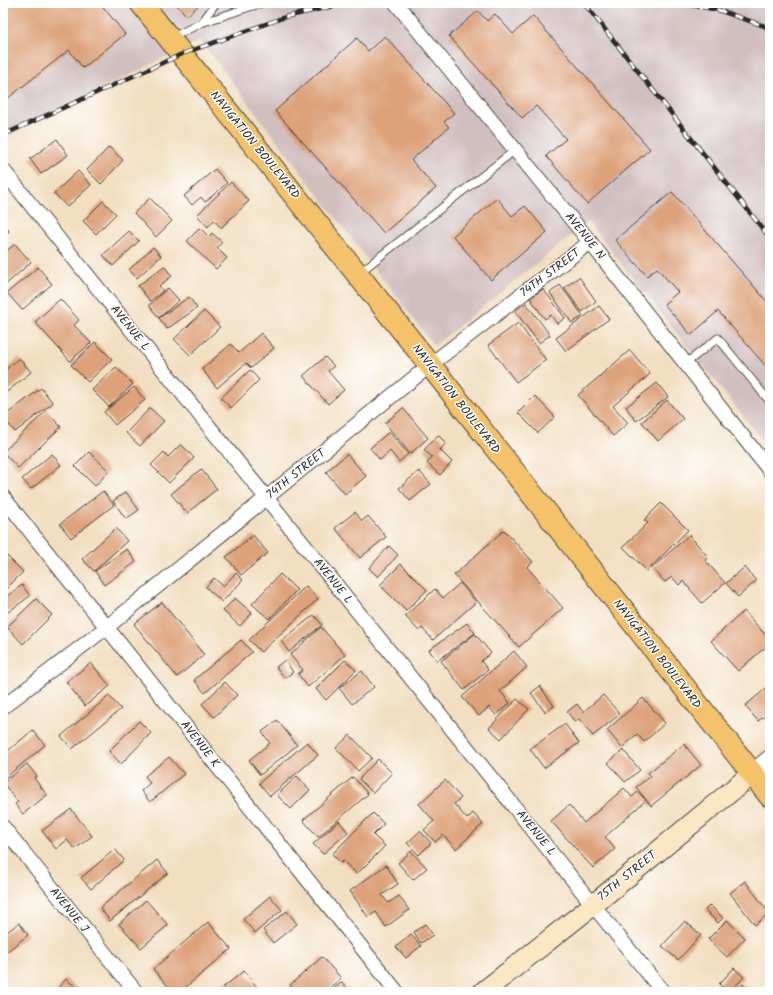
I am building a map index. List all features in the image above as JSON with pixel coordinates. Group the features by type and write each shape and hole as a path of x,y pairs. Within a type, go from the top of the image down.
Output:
{"main road":[{"name":"NAVIGATION BOULEVARD","path":"141,3 430,365 770,796"},
{"name":"75TH STREET","path":"483,992 752,774"}],"street":[{"name":"AVENUE N","path":"396,3 590,242 768,466"},
{"name":"AVENUE L","path":"3,170 663,992"},
{"name":"74TH STREET","path":"3,707 107,627 430,365 590,242"},
{"name":"AVENUE K","path":"3,497 397,992"},
{"name":"75TH STREET","path":"752,774 770,759"},
{"name":"AVENUE J","path":"3,827 136,992"}],"lane":[{"path":"201,22 216,3"},
{"path":"169,38 201,22 262,3"},
{"path":"357,274 515,150"},
{"path":"686,364 718,338 768,400"}],"shaded area":[{"path":"3,3 770,3 770,450 588,222 434,346 200,40 3,138"}],"building":[{"path":"3,3 100,3 125,34 83,68 69,50 3,102"},
{"path":"175,3 201,3 187,16"},
{"path":"478,11 487,21 495,14 513,34 533,16 650,149 587,204 546,156 566,139 536,106 522,118 449,36"},
{"path":"385,36 454,113 444,122 449,127 411,160 436,188 384,233 275,111 357,38 368,51"},
{"path":"57,139 68,155 41,174 30,159"},
{"path":"109,147 123,160 101,184 87,170"},
{"path":"215,169 227,183 205,202 201,197 192,205 184,196"},
{"path":"78,171 91,185 67,207 54,193"},
{"path":"231,182 249,201 221,228 214,220 208,227 197,215"},
{"path":"672,192 770,305 770,371 718,311 691,335 664,304 678,292 657,268 647,276 615,240"},
{"path":"150,198 172,221 156,237 134,213"},
{"path":"497,198 512,216 525,206 547,232 491,280 453,236"},
{"path":"103,201 116,214 96,234 83,221"},
{"path":"3,223 9,231 3,236"},
{"path":"200,228 209,237 212,233 222,242 217,248 227,258 216,269 187,241"},
{"path":"129,231 139,241 113,266 103,255"},
{"path":"15,244 31,262 3,287 3,254"},
{"path":"153,247 161,256 137,278 129,270"},
{"path":"164,266 172,276 159,286 163,291 150,301 138,286"},
{"path":"38,267 52,284 22,310 7,293"},
{"path":"579,277 596,301 582,312 564,288"},
{"path":"560,285 583,316 572,323 550,293"},
{"path":"168,288 179,300 159,318 149,305"},
{"path":"543,289 565,318 557,324 551,315 545,319 530,298"},
{"path":"189,297 197,308 167,329 159,318"},
{"path":"60,299 79,320 74,325 91,343 70,361 35,322"},
{"path":"526,303 550,335 539,343 515,311"},
{"path":"599,306 609,319 566,351 556,338"},
{"path":"204,311 220,327 190,355 174,339"},
{"path":"518,323 546,360 516,382 488,345"},
{"path":"261,333 274,348 251,368 246,363 217,388 202,369 231,344 239,353"},
{"path":"95,342 112,359 88,382 71,365"},
{"path":"630,350 650,374 613,406 628,423 613,436 578,395"},
{"path":"325,357 334,366 328,371 344,390 328,404 303,376"},
{"path":"19,358 31,372 3,395 3,372"},
{"path":"116,367 133,384 109,407 92,390"},
{"path":"250,370 259,380 231,408 221,398"},
{"path":"657,383 668,397 636,421 626,407"},
{"path":"134,387 145,400 115,425 104,412"},
{"path":"41,388 53,403 15,432 3,417"},
{"path":"535,396 555,417 538,433 518,413"},
{"path":"667,400 683,419 658,441 642,422"},
{"path":"150,408 164,421 140,446 126,433"},
{"path":"403,408 428,438 410,454 385,423"},
{"path":"46,411 61,427 18,468 3,452"},
{"path":"389,432 408,454 399,462 390,451 380,460 370,448"},
{"path":"438,435 446,443 440,450 452,462 440,475 427,463 432,457 424,450"},
{"path":"181,444 194,458 169,483 151,465 164,452 168,457"},
{"path":"89,452 109,471 95,486 75,466"},
{"path":"52,454 61,465 31,489 22,479"},
{"path":"347,454 366,476 345,494 326,472"},
{"path":"201,469 217,489 187,513 171,494"},
{"path":"419,471 431,484 410,501 399,488"},
{"path":"103,491 114,505 71,538 60,524"},
{"path":"126,492 139,510 126,519 113,501"},
{"path":"661,503 688,530 647,571 623,547 648,523 644,520"},
{"path":"355,512 362,521 368,516 386,537 360,558 335,528"},
{"path":"116,528 127,541 94,571 82,559"},
{"path":"504,530 533,562 527,567 563,608 519,647 454,575"},
{"path":"253,535 268,553 241,575 226,557"},
{"path":"689,535 708,557 705,560 725,583 702,603 683,581 679,585 672,577 665,582 652,568"},
{"path":"389,546 398,555 378,577 369,568"},
{"path":"127,549 136,562 104,585 95,571"},
{"path":"7,556 23,572 3,592 3,560"},
{"path":"401,564 427,590 406,611 380,585"},
{"path":"745,567 756,581 738,597 726,583"},
{"path":"236,573 243,580 222,602 206,587 214,578 223,586"},
{"path":"280,574 297,590 269,619 252,604"},
{"path":"460,583 476,602 433,640 422,628 419,631 405,616 435,589 443,598"},
{"path":"22,585 30,596 4,615 3,599"},
{"path":"306,586 318,599 261,652 249,640"},
{"path":"235,598 252,613 240,626 223,611"},
{"path":"36,599 52,615 23,644 7,627"},
{"path":"162,602 204,655 177,677 134,624"},
{"path":"744,611 770,640 770,643 738,671 711,641"},
{"path":"314,615 322,625 289,652 281,641"},
{"path":"467,623 475,633 437,661 429,650"},
{"path":"321,627 345,655 308,687 298,674 303,670 290,655"},
{"path":"475,634 491,653 481,661 488,670 464,690 441,661"},
{"path":"241,640 252,652 205,693 194,680"},
{"path":"514,651 527,667 500,691 510,703 496,715 489,707 479,716 462,697"},
{"path":"285,660 293,672 285,678 276,667"},
{"path":"345,660 356,670 326,700 316,689"},
{"path":"91,663 110,686 85,706 66,682"},
{"path":"362,671 374,687 352,704 339,688"},
{"path":"225,682 237,695 214,717 202,704"},
{"path":"770,685 770,712 758,721 745,706"},
{"path":"540,686 554,706 545,712 531,693"},
{"path":"603,695 620,714 593,736 579,719 575,722 567,712 577,704 583,712"},
{"path":"109,696 121,709 72,749 61,736"},
{"path":"643,698 665,723 644,742 637,734 622,748 607,730"},
{"path":"517,699 529,709 501,739 489,728"},
{"path":"277,720 297,745 260,775 249,760 270,743 262,732"},
{"path":"139,721 151,733 121,764 109,751"},
{"path":"565,724 579,743 544,768 530,749"},
{"path":"33,730 45,745 3,780 3,755"},
{"path":"350,735 372,758 358,771 336,748"},
{"path":"307,742 318,755 270,796 259,783"},
{"path":"684,744 701,765 651,806 636,787 651,776 648,773"},
{"path":"623,750 640,770 625,782 608,763"},
{"path":"169,757 184,774 150,802 141,791 150,783 145,776"},
{"path":"378,759 392,773 373,793 359,779"},
{"path":"27,764 37,776 34,778 47,795 23,814 15,804 18,802 3,783"},
{"path":"297,776 310,790 291,809 277,795"},
{"path":"353,777 368,794 318,837 303,820"},
{"path":"445,780 461,798 454,804 467,819 473,813 483,824 456,849 443,835 435,842 424,830 434,821 419,804"},
{"path":"624,788 632,797 638,792 646,800 605,837 615,849 593,868 551,821 569,805 584,823"},
{"path":"71,809 92,836 75,849 67,840 56,849 42,831"},
{"path":"373,813 384,824 373,835 385,846 357,874 343,861 341,863 332,854"},
{"path":"339,821 348,832 323,854 313,844"},
{"path":"420,831 431,843 419,855 407,843"},
{"path":"115,849 124,860 91,889 81,878"},
{"path":"411,851 427,868 413,880 398,863"},
{"path":"157,860 168,873 110,921 100,908"},
{"path":"386,865 398,884 382,895 388,903 399,896 409,910 386,927 376,912 368,917 350,891"},
{"path":"745,881 769,913 755,925 730,893"},
{"path":"270,896 282,910 255,933 243,919"},
{"path":"146,900 168,925 141,948 119,924"},
{"path":"710,905 723,918 718,923 705,910"},
{"path":"287,911 297,924 273,943 263,930"},
{"path":"727,920 745,938 727,957 708,939"},
{"path":"685,921 701,935 678,960 662,946"},
{"path":"208,922 231,949 180,992 173,992 153,969"},
{"path":"19,923 28,935 4,954 3,935"},
{"path":"425,924 433,935 421,943 414,932"},
{"path":"411,934 421,946 406,958 396,947"},
{"path":"322,957 341,978 325,992 296,992 290,985"},
{"path":"734,968 744,977 729,992 719,984"},
{"path":"244,971 261,992 217,992"},
{"path":"66,979 79,990 77,992 55,992"},
{"path":"342,982 350,992 330,992"},
{"path":"743,984 751,992 735,992"}],"railway":[{"path":"3,135 182,54 285,17 347,3"},
{"path":"584,3 770,238"},
{"path":"681,3 718,10 770,28"}]}
